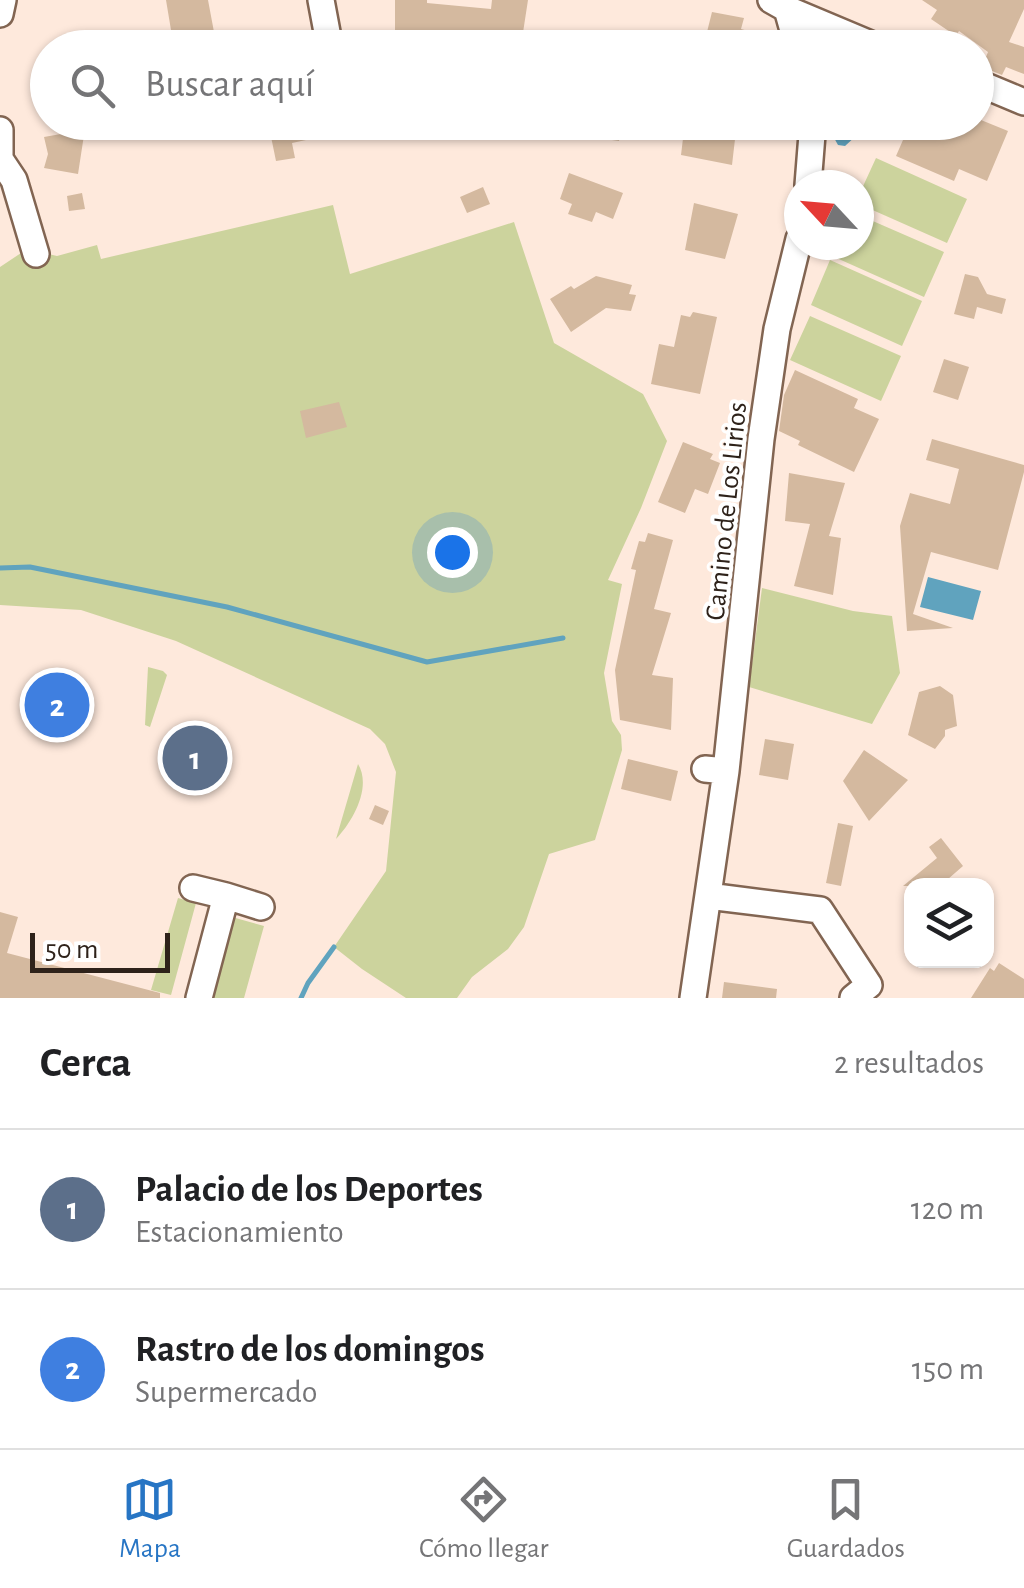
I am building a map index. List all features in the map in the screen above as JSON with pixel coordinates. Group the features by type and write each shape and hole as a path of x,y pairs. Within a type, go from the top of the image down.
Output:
{"street":[{"path":"0,14 4,0"},
{"path":"320,0 326,30"},
{"path":"779,5 790,30"},
{"path":"779,5 838,30"},
{"path":"994,90 1024,102"},
{"path":"0,130 0,159 14,180 36,254"},
{"path":"809,170 811,140"},
{"name":"Camino de Los Lirios","path":"693,998 708,896 716,770 760,439 794,260"},
{"path":"193,888 261,907"},
{"path":"199,998 226,896"},
{"path":"708,896 820,910 869,984 854,998"}],"green space":[{"path":"876,158 967,199 947,243 874,211 874,170 870,170"},
{"path":"333,205 350,274 514,222 554,343 643,394 667,441 608,580 622,584 604,673 612,721 621,735 622,750 595,840 549,854 524,927 508,949 472,977 457,998 406,998 334,947 386,871 396,772 385,744 370,729 176,641 81,610 0,605 0,267 27,249 57,256 97,245 101,259"},
{"path":"874,222 944,252 924,297 841,260 874,260"},
{"path":"830,260 922,301 902,346 811,305"},
{"path":"810,316 901,356 881,401 790,360"},
{"path":"762,588 853,611 892,616 900,673 872,724 749,687"},
{"path":"148,667 167,675 150,727 145,725"},
{"path":"358,764 362,793 349,823 336,839"},
{"path":"178,898 196,903 171,995 151,990"},
{"path":"232,917 264,926 244,998 209,998"}],"water":[{"path":"835,140 852,140 845,146"},
{"path":"928,577 981,591 973,620 920,607"}],"building":[{"path":"166,0 208,0 214,30 171,30"},
{"path":"395,0 491,9 492,0 528,0 523,30 395,30"},
{"path":"922,0 1024,0 1024,9 1009,42 1024,47 1024,74 1006,67 1002,75 994,72 994,30 947,30 931,19 937,10"},
{"path":"712,12 744,18 741,29 744,30 708,30"},
{"path":"994,125 1008,131 987,181 959,169 954,181 896,156 903,140 994,140"},
{"path":"45,140 83,140 78,174 44,168 48,154"},
{"path":"272,140 306,140 292,143 295,158 276,161"},
{"path":"683,140 735,140 732,165 681,155"},
{"path":"569,173 623,193 613,219 596,212 592,222 568,214 572,204 560,199"},
{"path":"483,187 490,204 467,213 460,197"},
{"path":"82,193 85,209 69,211 67,196"},
{"path":"694,203 738,214 725,259 685,250"},
{"path":"965,274 978,277 987,294 1006,299 1002,314 977,307 974,319 954,314"},
{"path":"596,276 632,285 629,294 636,295 631,311 606,308 571,332 550,299"},
{"path":"693,312 717,317 700,394 651,384 659,344 674,347 681,315 690,317"},
{"path":"944,359 969,367 958,400 933,392"},
{"path":"795,370 858,399 854,408 879,419 854,472 798,445 800,441 779,431 784,395"},
{"path":"339,402 347,427 306,438 300,411"},
{"path":"932,439 1024,465 1024,472 998,570 931,552 913,614 953,628 907,631 900,526 910,493 950,504 959,469 926,460"},
{"path":"683,442 713,454 710,459 720,463 708,494 695,489 685,513 658,502"},
{"path":"789,473 845,483 829,536 841,538 833,595 794,586 810,524 785,521"},
{"path":"648,533 673,540 654,609 671,613 652,675 673,678 671,730 620,720 615,670 636,570 631,569 639,541 645,542"},
{"path":"940,686 953,695 957,726 945,730 935,749 908,735 919,692"},
{"path":"765,739 794,744 788,780 759,775"},
{"path":"864,750 908,780 869,821 843,781"},
{"path":"628,759 678,771 671,801 621,789"},
{"path":"375,805 389,811 383,825 369,819"},
{"path":"838,823 853,826 841,886 826,883"},
{"path":"941,838 963,866 949,878 913,878 937,858 929,847"},
{"path":"0,912 18,917 7,953 160,993 160,998 0,998"},
{"path":"999,963 1024,979 1024,998 971,998 990,968 994,971"},
{"path":"724,982 777,989 776,998 722,998"}],"waterway":[{"path":"0,568 30,567 227,607 427,662 563,638"},
{"path":"301,998 334,947"}],"place":[{"name":"Rastro de los domingos","path":"57,705"},
{"name":"Palacio de los Deportes","path":"195,758"}]}
